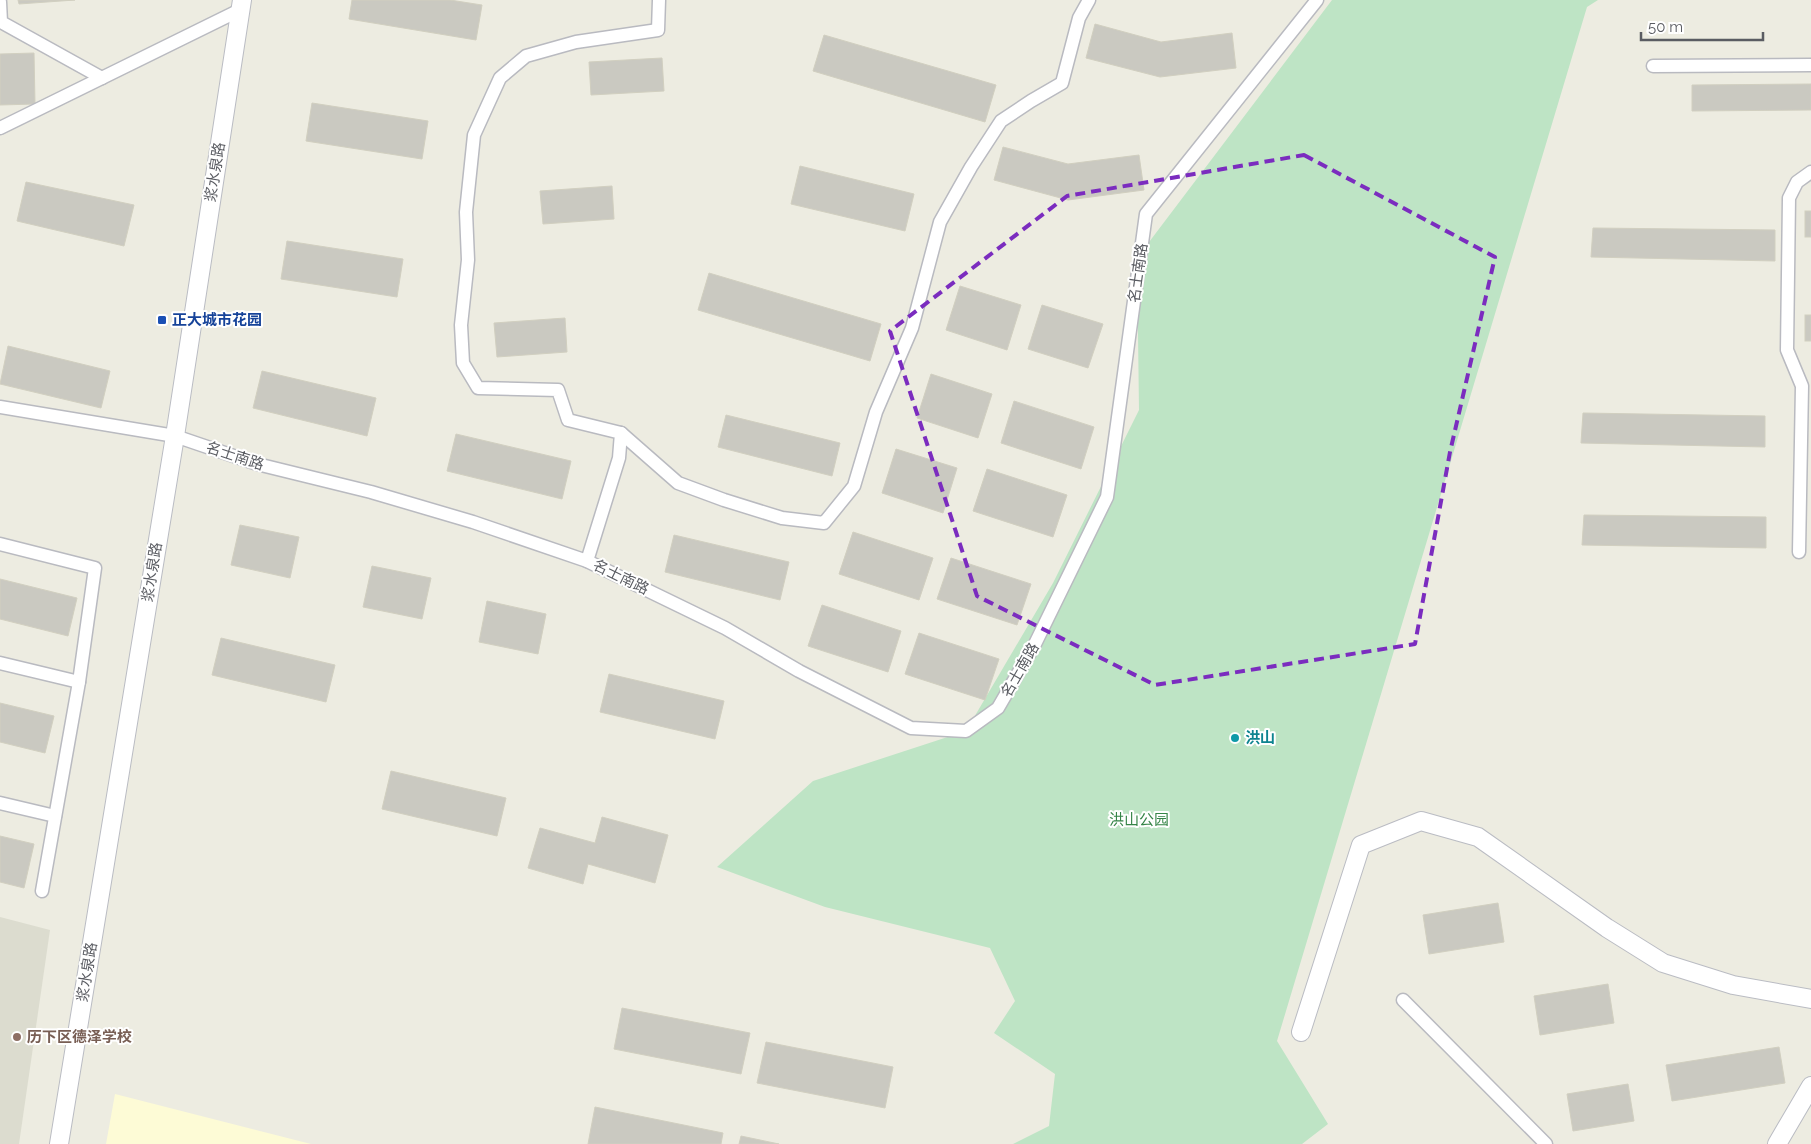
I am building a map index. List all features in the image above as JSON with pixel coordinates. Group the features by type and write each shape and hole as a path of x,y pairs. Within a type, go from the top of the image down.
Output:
{"main road":[{"name":"浆水泉路","path":"59,1144 175,436 241,5"},
{"path":"1301,1032 1361,845 1421,821 1478,837 1607,928 1664,963 1733,985 1811,999"},
{"path":"1777,1144 1811,1086"}],"street":[{"path":"659,0 658,30 576,42 526,56 500,78 474,135 466,212 468,260 461,325 463,363 478,388 558,390 568,420 621,433 678,484 782,518 824,523 854,486 876,412 912,328 940,222 971,167 1001,121 1031,100 1062,83 1079,18 1089,0"},
{"name":"名士南路","path":"0,407 175,436 257,464 371,492 473,522 587,561 724,628 799,671 911,728 966,731 998,708 1035,644 1107,497 1146,214 1317,0"},
{"path":"0,2 0,23 102,78"},
{"path":"0,128 102,78 241,5"},
{"path":"1653,66 1811,64"},
{"path":"1799,552 1802,386 1787,350 1789,198 1797,182 1811,172"},
{"path":"587,561 619,458 621,433"},
{"path":"0,544 95,568 79,682 42,891"},
{"path":"0,663 79,682"},
{"path":"0,803 55,816"},
{"path":"1403,1000 1546,1144"}],"highlighted area":[{"path":"1304,155 1495,257 1450,452 1415,644 1155,685 977,596 890,331 1067,196"}],"shaded area":[{"name":"历下区德泽学校","path":"0,917 50,930 19,1144 0,1144"},
{"path":"115,1094 311,1144 106,1144"}],"green space":[{"name":"洪山公园","path":"1332,0 1598,0 1587,7 1277,1041 1328,1124 1302,1144 1013,1144 1049,1126 1055,1074 994,1033 1015,1001 990,948 825,907 717,867 813,781 966,731 1053,583 1139,410 1137,258"}],"building":[{"path":"18,0 75,0 19,4"},
{"path":"352,0 450,0 482,5 476,40 349,19"},
{"path":"1095,24 1161,42 1232,33 1236,68 1160,77 1086,58"},
{"path":"824,35 996,85 985,122 813,71"},
{"path":"34,53 35,104 0,105 0,54"},
{"path":"662,58 664,91 591,95 589,62"},
{"path":"1811,84 1811,110 1692,111 1692,85"},
{"path":"312,103 428,121 422,159 306,141"},
{"path":"1003,147 1068,164 1139,155 1144,190 1068,200 994,180"},
{"path":"800,166 914,194 905,231 791,204"},
{"path":"26,182 134,205 124,246 17,221"},
{"path":"612,186 614,219 543,224 540,191"},
{"path":"1805,211 1811,211 1811,237 1805,237"},
{"path":"1593,228 1775,230 1775,261 1591,257"},
{"path":"287,241 403,259 397,297 281,279"},
{"path":"709,273 881,324 870,361 698,310"},
{"path":"960,286 1021,305 1007,350 946,330"},
{"path":"1042,305 1103,324 1088,368 1028,349"},
{"path":"1805,315 1811,315 1811,341 1805,341"},
{"path":"565,318 567,352 497,357 494,323"},
{"path":"8,346 110,371 101,408 0,384"},
{"path":"262,371 376,398 367,436 253,408"},
{"path":"931,374 992,394 978,438 917,418"},
{"path":"1014,401 1094,427 1081,469 1001,443"},
{"path":"1583,413 1765,416 1765,447 1581,443"},
{"path":"726,415 840,443 832,476 718,447"},
{"path":"456,434 571,461 562,499 447,471"},
{"path":"896,449 957,468 943,513 882,493"},
{"path":"987,469 1067,495 1053,537 973,511"},
{"path":"1584,515 1766,517 1766,548 1582,545"},
{"path":"240,525 299,537 290,578 231,565"},
{"path":"853,532 933,558 919,600 839,574"},
{"path":"674,535 789,562 780,600 665,572"},
{"path":"951,558 1031,584 1017,625 937,599"},
{"path":"372,566 431,578 422,619 363,607"},
{"path":"0,579 77,598 68,636 0,619"},
{"path":"487,601 546,614 538,654 479,642"},
{"path":"822,605 901,631 888,672 808,646"},
{"path":"919,633 999,659 985,700 905,674"},
{"path":"221,638 335,665 326,702 212,675"},
{"path":"609,674 724,701 715,739 600,712"},
{"path":"0,703 54,716 45,753 0,742"},
{"path":"391,771 506,798 497,836 382,809"},
{"path":"602,817 668,835 655,883 588,864 583,884 528,868 540,828 595,843"},
{"path":"0,836 34,844 24,888 0,882"},
{"path":"1498,903 1504,942 1429,954 1423,915"},
{"path":"1608,984 1614,1023 1540,1035 1534,996"},
{"path":"622,1008 750,1033 741,1074 614,1049"},
{"path":"766,1042 893,1067 885,1108 757,1083"},
{"path":"1779,1047 1785,1083 1672,1101 1666,1065"},
{"path":"1628,1084 1634,1121 1573,1131 1567,1094"},
{"path":"595,1107 723,1133 721,1144 588,1144"},
{"path":"741,1136 779,1144 739,1144"}],"place":[{"name":"正大城市花园","path":"162,320"},
{"name":"洪山","path":"1235,738"},
{"name":"历下区德泽学校","path":"17,1037"}]}
